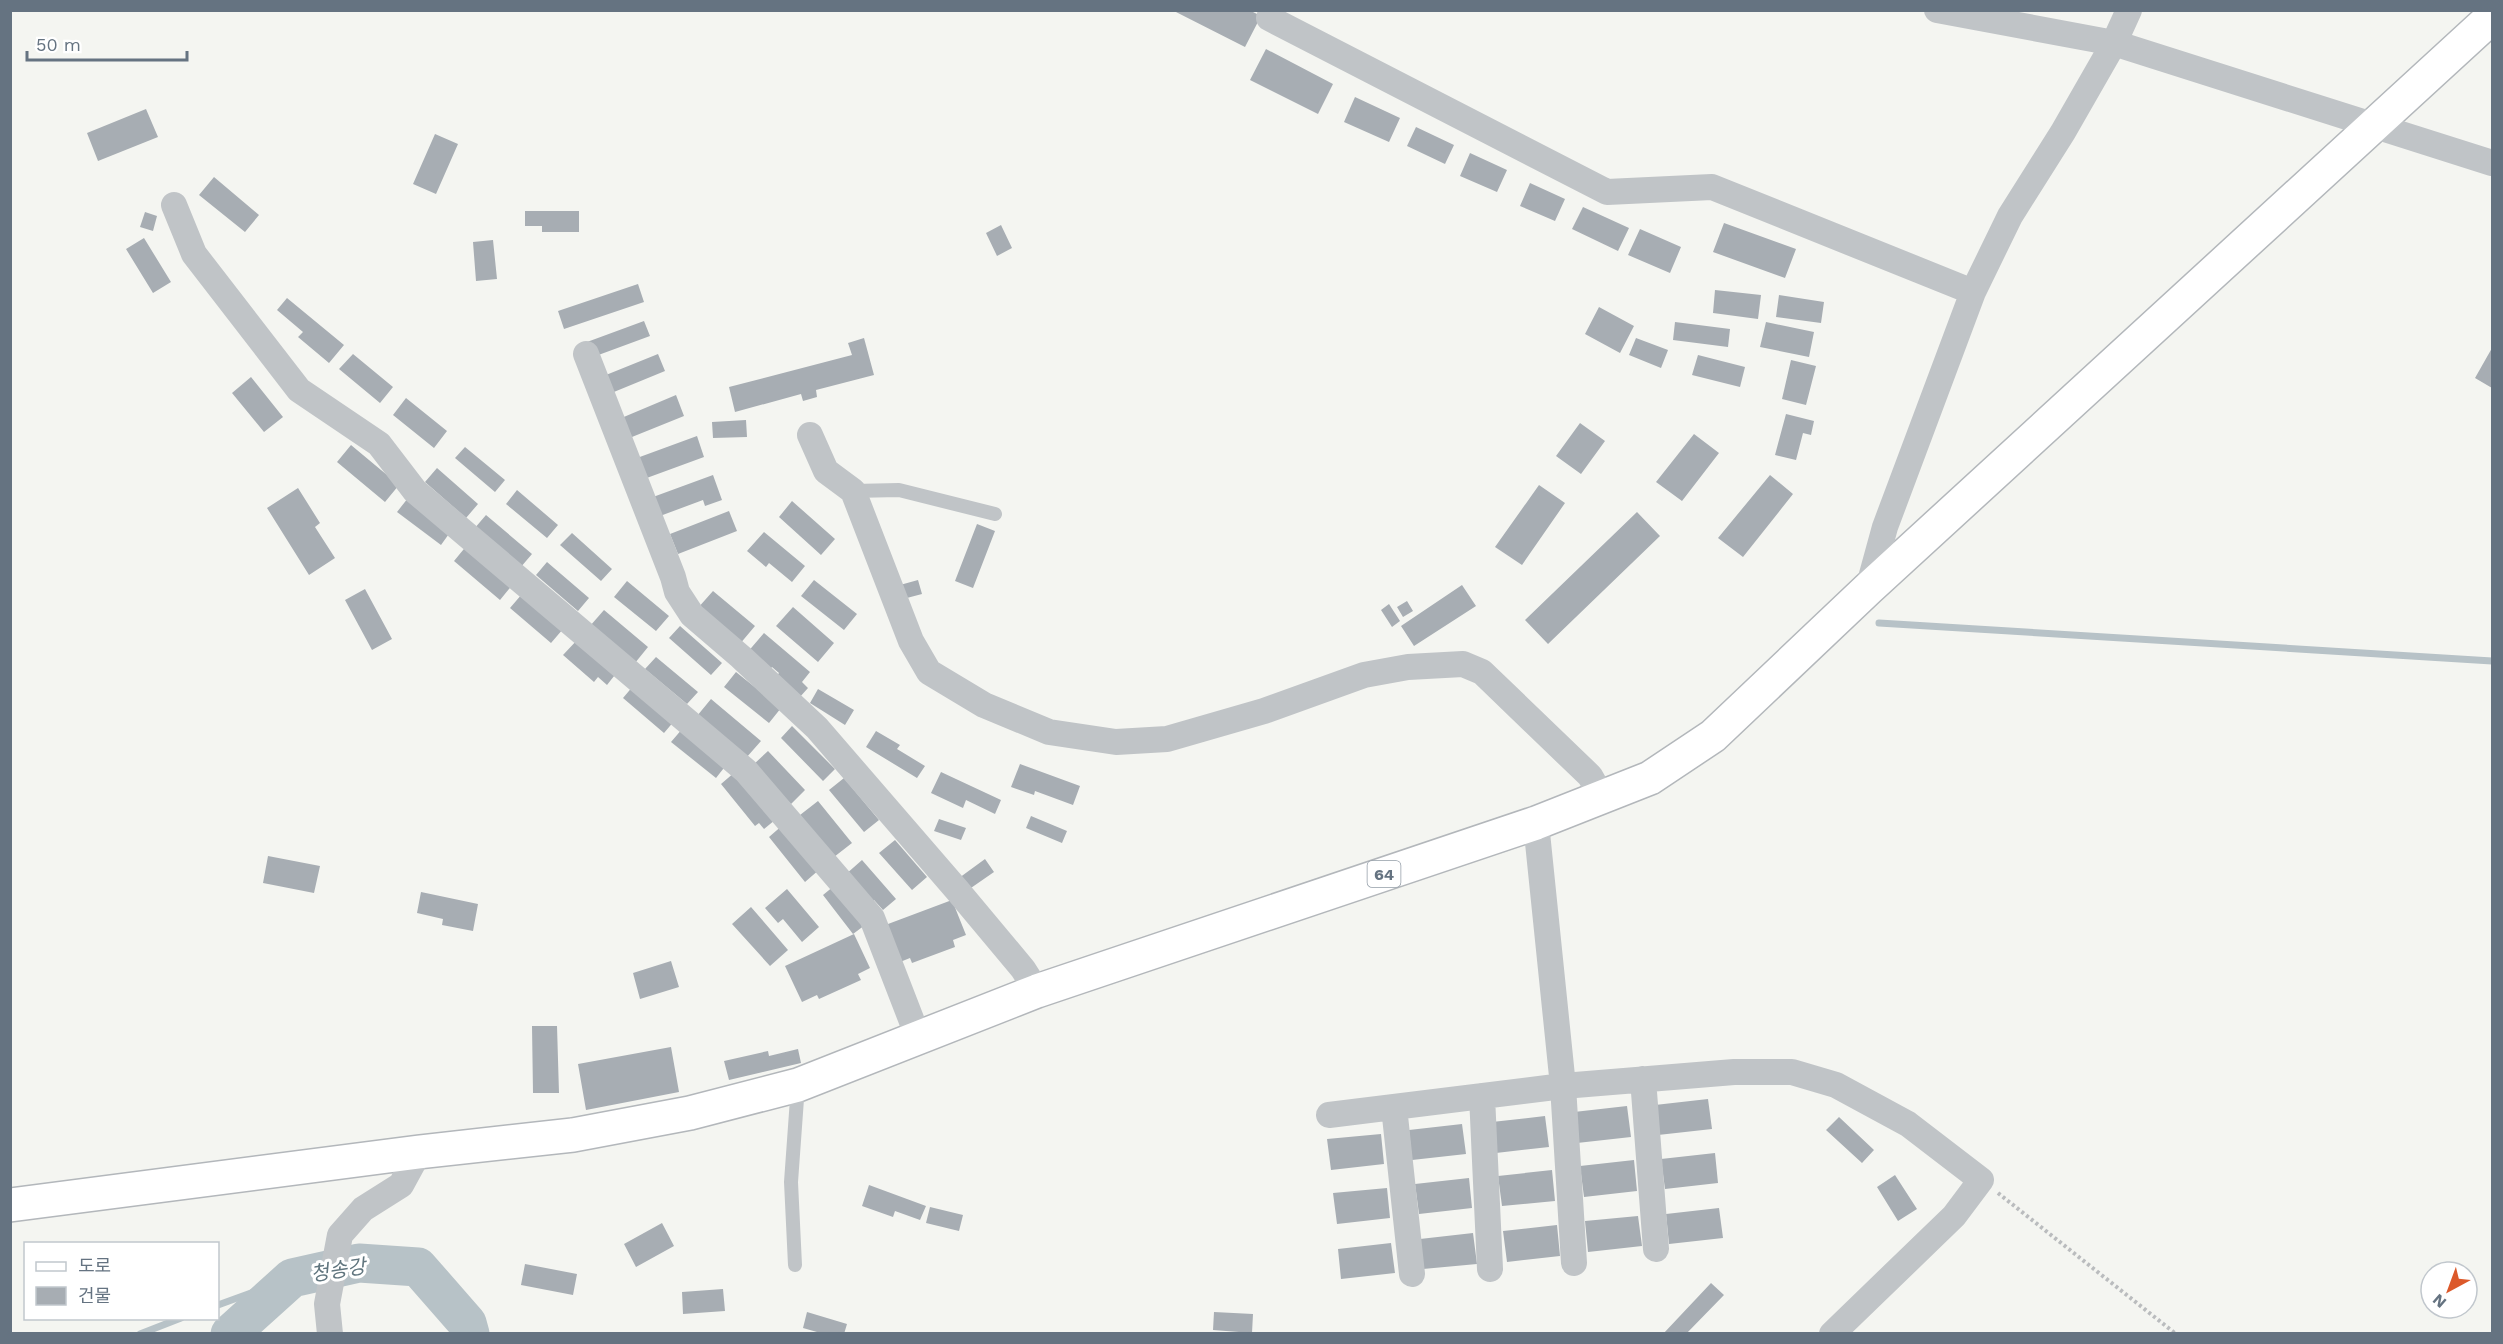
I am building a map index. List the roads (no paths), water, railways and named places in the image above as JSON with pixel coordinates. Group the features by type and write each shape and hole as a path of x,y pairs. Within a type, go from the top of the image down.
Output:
{"main road":[{"name":"64","path":"10,1204 418,1152 573,1135 690,1113 798,1084 1037,991 1536,823 1650,778 1713,736 1868,589 2493,17"}],"street":[{"path":"1937,10 2114,43 2493,163"},
{"path":"1868,589 1885,527 1973,292 2010,216 2063,132 2114,43 2129,10"},
{"path":"1269,18 1607,192 1712,187 1973,292"},
{"path":"174,205 194,254 299,390 380,444 415,491 746,771 872,918 918,1037"},
{"path":"586,354 673,577 676,592 692,615 817,728 957,890 1023,969 1037,991"},
{"path":"810,435 826,471 853,491 911,641 929,672 984,705 1049,732 1116,742 1167,739 1264,711 1364,675 1408,667 1463,664 1482,672 1590,776 1602,797"},
{"path":"1536,823 1563,1086 1574,1263"},
{"path":"1329,1115 1563,1086 1734,1072 1792,1072 1836,1086 1908,1124 1981,1180 1954,1216 1832,1334"},
{"path":"1643,1079 1656,1249"},
{"path":"1482,1096 1490,1269"},
{"path":"1394,1107 1412,1274"},
{"path":"328,1333 327,1304 340,1235 363,1209 401,1185 418,1152"}],"lane":[{"path":"853,491 899,490 994,514"},
{"path":"795,1265 791,1182 798,1084"}],"waterway":[{"path":"1879,623 2492,661"},
{"name":"청송강","path":"230,1334 292,1278 359,1263 418,1267 467,1323 470,1334"},
{"path":"219,1305 292,1278"},
{"path":"140,1334 176,1320"}]}
